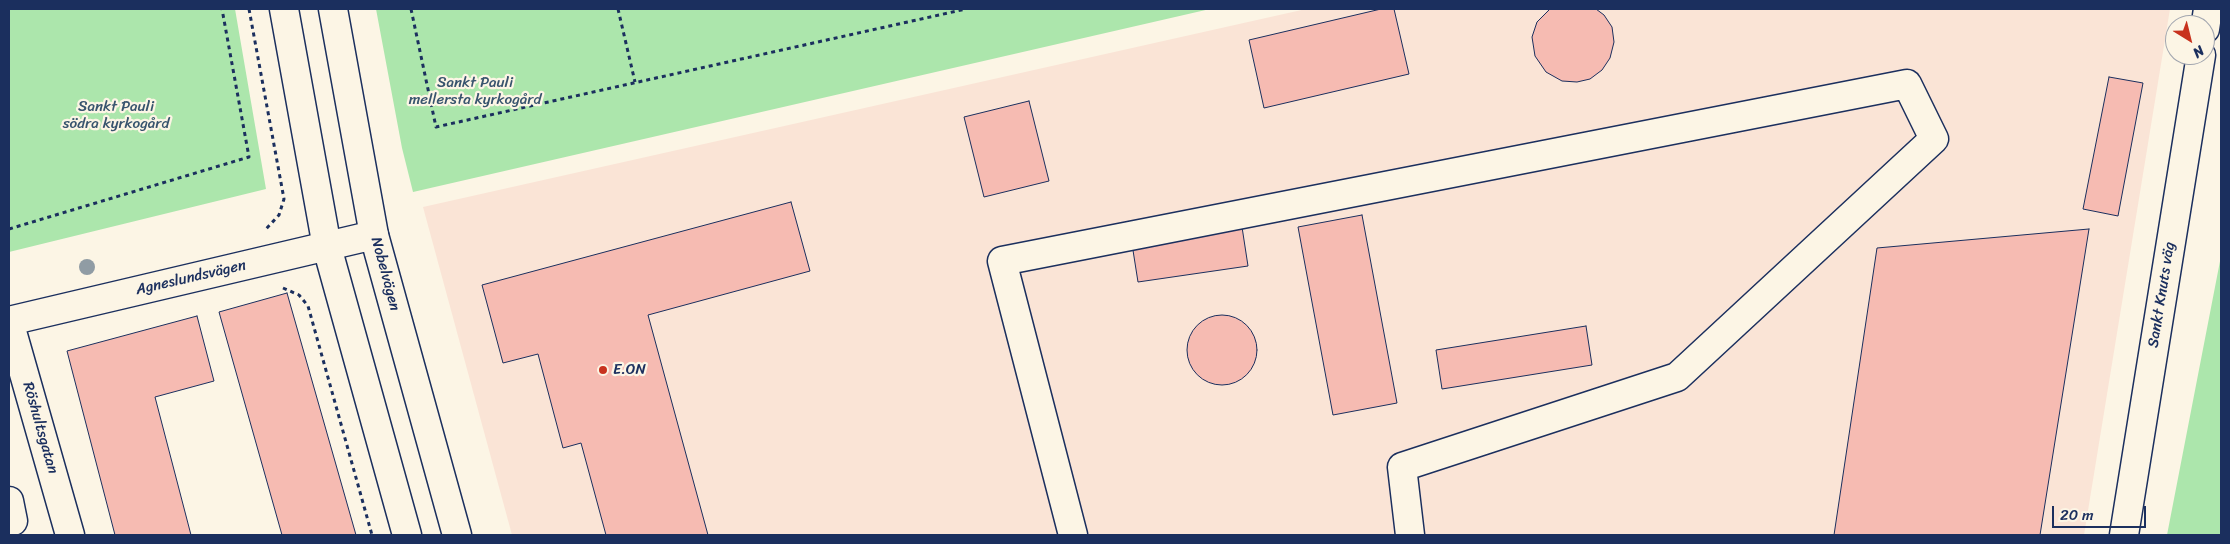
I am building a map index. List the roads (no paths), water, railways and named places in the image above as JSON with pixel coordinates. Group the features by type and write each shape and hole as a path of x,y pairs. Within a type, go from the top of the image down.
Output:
{"street":[{"path":"284,9 327,247 407,535"},
{"name":"Nobelvägen","path":"333,9 374,235 457,535"},
{"name":"Sankt Knuts väg","path":"2124,535 2199,65"},
{"path":"1073,535 1002,261 1907,84 1934,139 1677,377 1402,467 1410,535"},
{"name":"Agneslundsvägen","path":"9,321 374,235"},
{"name":"Röshultsgatan","path":"9,321 70,535"},
{"path":"9,501 13,520 9,522"}],"place":[{"name":"E.ON","path":"603,370"}],"park label":[{"name":"Sankt Pauli mellersta kyrkogård","path":"475,92"},
{"name":"Sankt Pauli södra kyrkogård","path":"116,116"}]}
